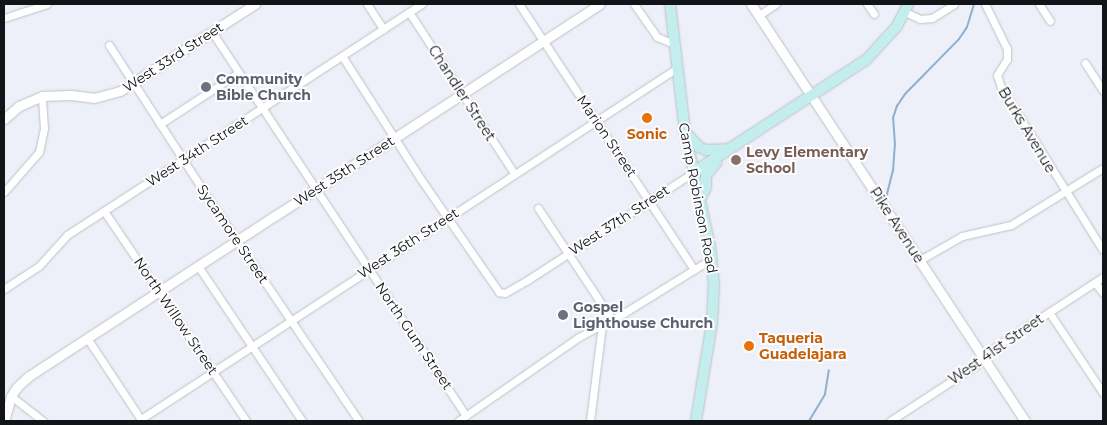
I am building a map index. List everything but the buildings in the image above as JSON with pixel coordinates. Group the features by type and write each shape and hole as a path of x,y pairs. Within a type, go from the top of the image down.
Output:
{"main road":[{"name":"Camp Robinson Road","path":"670,4 685,132 711,258 713,311 696,421"},
{"name":"West 37th Street","path":"694,172 866,60 888,38 906,8"},
{"path":"685,132 699,147 706,150 730,149"},
{"path":"700,199 706,187 706,175 721,155"}],"street":[{"path":"4,18 47,4"},
{"name":"West 33rd Street","path":"4,119 19,106 42,96 58,94 104,97 133,84 255,4"},
{"path":"367,4 383,29"},
{"name":"West 34th Street","path":"4,289 38,266 67,235 422,4"},
{"name":"Marion Street","path":"519,4 694,269"},
{"name":"West 35th Street","path":"11,396 24,380 87,338 600,4"},
{"path":"634,4 657,37 674,44"},
{"name":"Pike Avenue","path":"751,4 1025,421"},
{"path":"759,15 776,4"},
{"path":"868,4 874,14"},
{"path":"906,8 920,19 932,18 954,4"},
{"name":"Burks Avenue","path":"985,4 1008,54 1004,65 997,75 997,80 1064,191 1103,250"},
{"path":"1039,4 1050,21"},
{"name":"Chandler Street","path":"409,12 514,173"},
{"name":"North Gum Street","path":"212,32 369,269 463,419"},
{"name":"Sycamore Street","path":"109,45 133,84 359,421"},
{"path":"342,56 448,218"},
{"path":"1085,63 1103,91"},
{"name":"West 36th Street","path":"142,420 676,68"},
{"path":"160,124 238,73"},
{"path":"4,192 40,152 44,128 42,96"},
{"path":"920,260 962,236 1012,225 1103,168"},
{"name":"West 37th Street","path":"448,218 495,290 502,293 518,286 694,172"},
{"path":"538,208 612,320"},
{"name":"North Willow Street","path":"104,211 246,421"},
{"path":"463,419 579,337 612,320 711,258"},
{"path":"198,266 302,421"},
{"name":"West 41st Street","path":"890,421 976,365 988,352 1103,278"},
{"path":"1096,283 1103,293"},
{"path":"1049,312 1103,393"},
{"path":"590,421 602,324"},
{"path":"87,338 142,420"},
{"path":"4,421 11,396 43,421"}],"waterway":[{"path":"885,202 893,171 895,145 893,118 897,106 905,94 959,39 967,27 974,4"},
{"path":"809,421 825,394 829,370"}],"place":[{"name":"Community Bible Church","path":"206,87"},
{"name":"Sonic","path":"647,118"},
{"name":"Levy Elementary School","path":"736,160"},
{"name":"Gospel Lighthouse Church","path":"563,315"},
{"name":"Taqueria Guadelajara","path":"749,346"}]}
